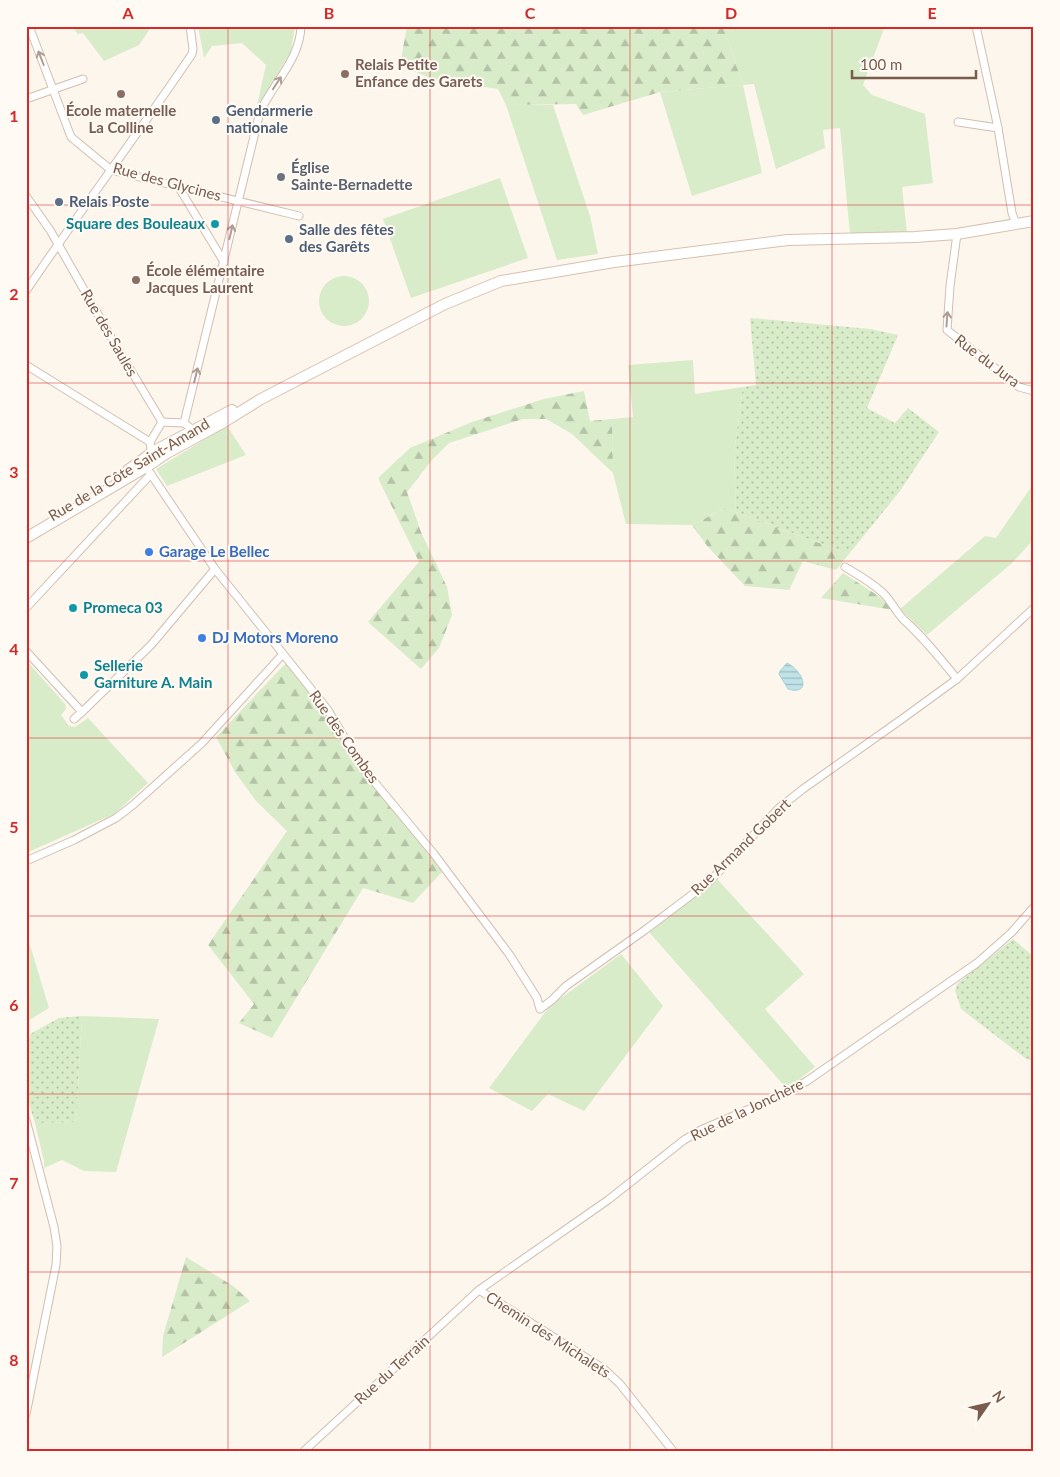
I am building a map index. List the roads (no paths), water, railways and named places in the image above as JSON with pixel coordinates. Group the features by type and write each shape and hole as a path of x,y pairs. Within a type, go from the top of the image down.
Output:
{"main road":[{"path":"150,457 167,452 224,422 261,399 445,304 500,281 614,262 788,240 915,237 957,234 1034,221"},
{"name":"Rue de la Côte Saint-Amand","path":"26,532 193,430 230,411 261,399"},
{"name":"Rue de la Côte Saint-Amand","path":"26,538 150,457"}],"street":[{"name":"Rue des Glycines","path":"29,26 71,137 111,170 300,216"},
{"path":"26,291 192,54 190,26"},
{"path":"184,423 260,112 292,60 299,43 301,26"},
{"path":"976,26 998,128 1012,213 1016,224"},
{"path":"26,99 83,79"},
{"path":"958,122 998,128"},
{"path":"178,186 224,262"},
{"name":"Rue des Saules","path":"26,196 50,230 162,422"},
{"name":"Rue du Jura","path":"957,234 950,286 947,330 1019,387 1034,391"},
{"path":"26,365 150,457"},
{"path":"26,608 150,457 162,422 184,423 193,430 191,434 167,452 150,457"},
{"name":"Rue des Combes","path":"150,457 215,569 328,710 362,767 434,854 509,954 538,998 540,1009"},
{"path":"845,568 868,581 882,592 904,620 934,650 956,679"},
{"path":"74,719 151,645 215,569"},
{"name":"Rue Armand Gobert","path":"540,1009 566,986 710,881 779,808 956,679 1034,608"},
{"path":"26,651 82,712"},
{"path":"26,861 74,840 116,818 133,805 202,743 283,654"},
{"name":"Rue de la Jonchère","path":"480,1290 608,1200 684,1140 701,1130 779,1097 800,1085 977,964 1011,933 1034,907"},
{"path":"26,1120 54,1227 57,1246 56,1265 26,1414"},
{"name":"Rue du Terrain","path":"304,1451 480,1290"},
{"name":"Chemin des Michalets","path":"480,1290 604,1369 620,1384 673,1451"}],"water":[{"path":"787,663 801,677 803,686 800,689 788,689 779,674"}],"place":[{"name":"Relais Petite Enfance des Garets","path":"345,74"},
{"name":"École maternelle La Colline","path":"121,94"},
{"name":"Gendarmerie nationale","path":"216,120"},
{"name":"Église Sainte-Bernadette","path":"281,177"},
{"name":"Relais Poste","path":"59,202"},
{"name":"Square des Bouleaux","path":"215,224"},
{"name":"Salle des fêtes des Garêts","path":"289,239"},
{"name":"École élémentaire Jacques Laurent","path":"136,280"},
{"name":"Garage Le Bellec","path":"149,552"},
{"name":"Promeca 03","path":"73,608"},
{"name":"DJ Motors Moreno","path":"202,638"},
{"name":"Sellerie Garniture A. Main","path":"84,675"}]}
